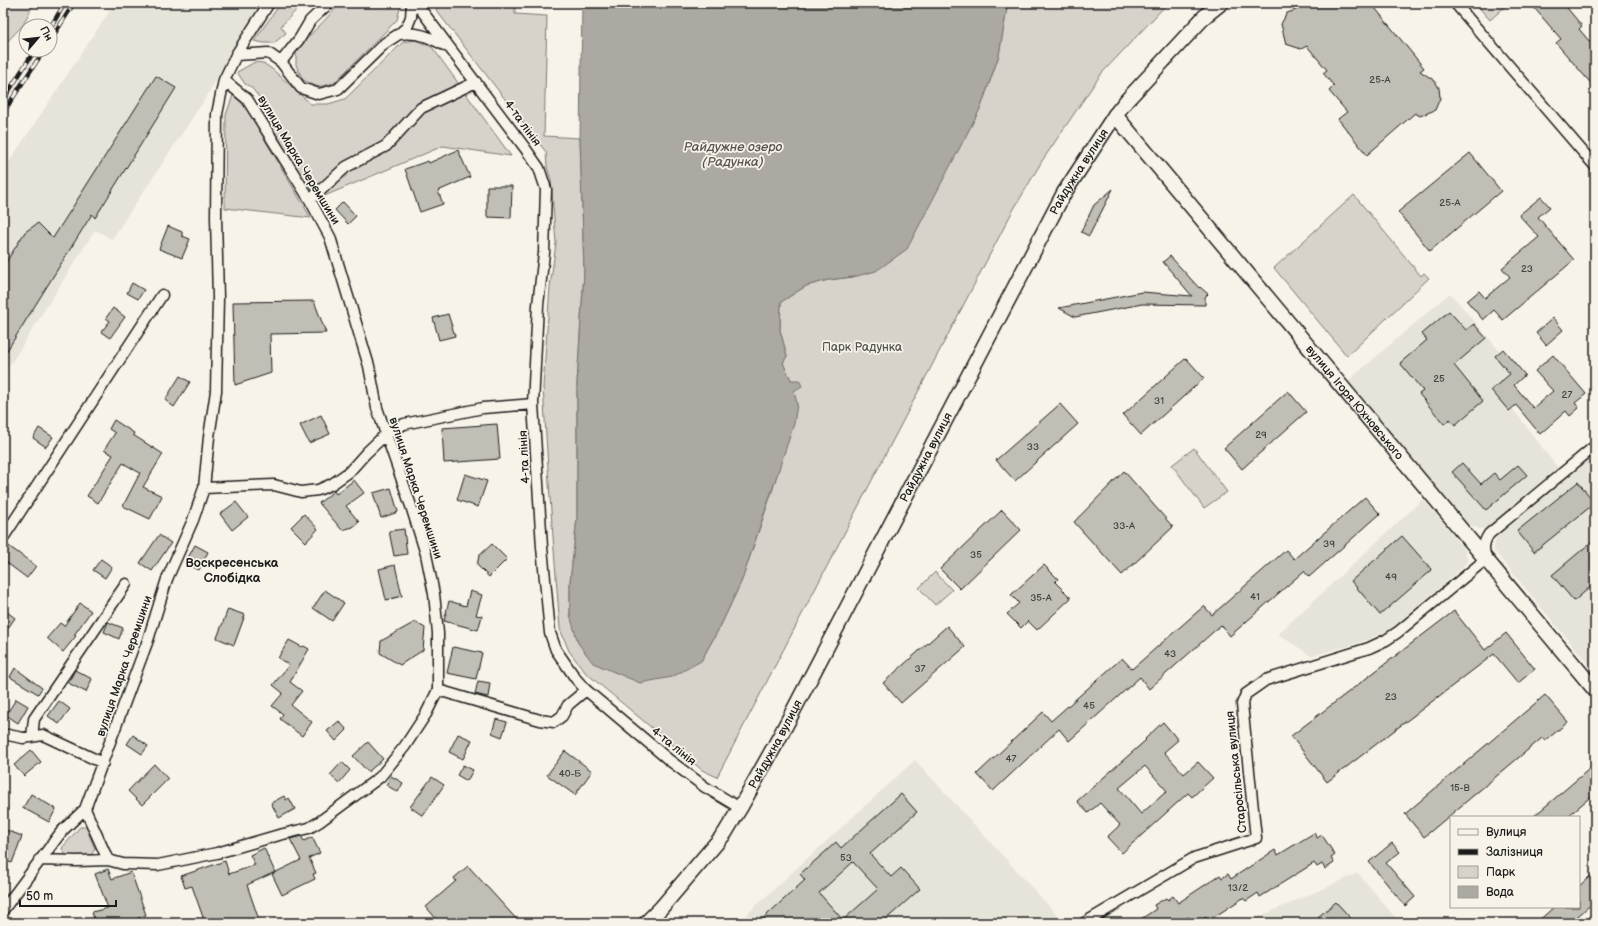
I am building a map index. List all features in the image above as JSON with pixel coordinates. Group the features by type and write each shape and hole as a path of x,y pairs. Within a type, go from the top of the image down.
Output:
{"street":[{"name":"вулиця Марка Черемшини","path":"3,910 62,831 85,809 148,640 167,579 193,520 204,488 208,437 216,391 218,298 216,216 217,114 224,80 236,55 268,3"},
{"path":"281,62 300,38 310,21 329,3"},
{"path":"236,55 268,53 281,62 301,88 319,94 338,89 386,43 407,27 411,17 412,3"},
{"name":"4-та лінія","path":"416,3 539,168 546,189 544,253 538,305 533,404 542,547 550,633 556,650 576,679 586,690 669,760 705,787 740,808"},
{"name":"Райдужна вулиця","path":"646,923 661,908 725,833 740,808 781,734 1064,193 1115,115 1140,84 1200,20 1221,3"},
{"path":"1455,3 1595,166"},
{"name":"4-та лінія","path":"399,34 414,33 429,37 450,48"},
{"name":"вулиця Марка Черемшини","path":"39,860 108,860 123,864 158,865 218,853 309,828 380,778 405,746 426,714 438,690 438,633 434,594 426,554 411,506 385,435 377,408 370,366 330,237 310,200 247,99 224,80"},
{"path":"310,200 346,167 386,146 421,108 476,82"},
{"name":"вулиця Ігоря Юхновського","path":"1115,115 1595,690"},
{"path":"3,538 162,295"},
{"path":"204,488 274,486 301,492 318,490 332,484 350,472 366,453 385,435 404,424 483,408 533,404"},
{"path":"1465,534 1478,537 1489,534 1595,446"},
{"path":"1486,559 1484,545 1489,534"},
{"name":"Старосільська вулиця","path":"1084,923 1194,858 1256,838 1242,704 1246,694 1266,680 1369,648 1386,640 1398,632 1486,559"},
{"path":"32,737 34,719 126,584"},
{"path":"438,690 540,720 554,722 562,716 568,705 586,690"},
{"path":"3,734 23,738 43,735 103,763"},
{"path":"85,809 108,860"}],"shaded area":[{"path":"115,3 262,3 205,99 112,239 95,230 3,376 3,171"},
{"path":"1450,293 1514,368 1505,399 1558,468 1488,528 1480,529 1466,523 1348,381"},
{"path":"1595,453 1595,672 1494,551 1494,544 1499,533"},
{"path":"1423,499 1464,548 1468,561 1461,569 1390,630 1359,643 1311,656 1278,634"},
{"path":"915,760 1060,918 1055,923 737,923"},
{"path":"1358,873 1400,923 1245,923"}],"green space":[{"path":"3,3 34,3 26,18 18,18 18,30 3,46"},
{"path":"281,3 303,3 281,26 286,33 274,43 254,41"},
{"path":"341,3 401,4 397,20 334,83 318,87 303,80 296,65 296,50"},
{"name":"Парк Радунка","path":"440,3 515,3 515,14 547,16 544,136 580,138 584,272 577,383 577,518 570,582 570,615 701,661 721,625 742,580 772,492 797,405 791,380 783,363 787,356 780,330 781,302 806,286 828,280 853,277 949,166 981,107 999,55 1008,3 1168,3 1101,74 1042,161 1011,214 717,777 702,770 585,672 569,651 560,629 543,387 550,287 556,243 551,180 547,167 546,152 436,10"},
{"path":"1475,3 1509,3 1490,20"},
{"path":"415,40 432,47 511,156 443,146 315,200 264,113 267,110 262,101 251,87 245,84 237,72 255,62 263,63 272,69 311,104 328,104 345,99 403,42"},
{"path":"233,95 245,106 311,218 225,208 226,115"},
{"path":"1354,195 1421,276 1424,273 1429,278 1347,356 1274,268"},
{"path":"1194,448 1227,492 1204,508 1172,465"},
{"path":"935,572 952,590 935,605 919,588"},
{"path":"80,827 86,827 95,849 91,855 66,856 62,848"}],"water":[{"name":"Райдужне озеро (Радунка)","path":"582,3 1008,3 999,55 981,107 907,249 876,271 853,277 828,280 806,286 781,302 780,330 787,356 783,363 791,380 799,380 802,386 794,391 797,404 794,424 742,580 721,625 701,661 672,677 640,683 593,663 578,643 570,615 570,582 577,518 577,383 584,272 580,138"}],"building":[{"path":"1304,3 1371,3 1424,68 1420,71 1435,81 1439,88 1440,98 1435,110 1420,116 1415,113 1367,155 1338,119 1347,112 1329,91 1334,86 1323,73 1327,70 1307,46 1301,49 1286,44 1281,24 1287,13 1296,10"},
{"path":"1530,3 1563,3 1582,26 1579,29 1595,48 1595,88 1556,43 1561,39"},
{"path":"156,76 176,88 95,218 92,214 3,357 3,267 25,232 38,223 53,238"},
{"path":"458,150 470,177 438,191 443,204 420,212 405,169 428,161 429,163"},
{"path":"1470,153 1501,191 1430,251 1398,212"},
{"path":"487,186 512,186 511,218 487,217"},
{"path":"1113,189 1089,236 1081,232 1094,205"},
{"path":"1541,197 1550,207 1538,217 1574,260 1503,320 1494,310 1483,320 1467,301 1479,291 1485,298 1510,277 1502,268 1539,237 1519,215"},
{"path":"343,202 356,216 348,224 335,210"},
{"path":"168,226 182,232 182,236 190,239 182,258 159,249"},
{"path":"1170,256 1199,288 1200,287 1208,294 1205,297 1205,305 1142,304 1075,317 1059,308 1142,292 1192,296 1163,262"},
{"path":"132,283 144,290 138,299 127,293"},
{"path":"314,301 326,333 270,334 271,373 235,385 233,302"},
{"path":"113,308 125,317 110,338 101,332 110,321 106,318"},
{"path":"1449,311 1466,330 1474,324 1486,338 1454,365 1483,401 1455,425 1450,419 1444,424 1419,394 1423,391 1400,363 1427,340 1422,334"},
{"path":"448,314 455,336 439,340 433,318"},
{"path":"1553,318 1563,330 1546,345 1536,333"},
{"path":"1503,349 1525,375 1514,385 1533,408 1553,391 1535,371 1553,355 1586,394 1575,403 1579,408 1570,416 1566,411 1540,434 1516,405 1509,411 1491,390 1510,374 1495,356"},
{"path":"1186,358 1204,378 1141,435 1123,415"},
{"path":"180,376 190,382 174,407 165,400"},
{"path":"1288,391 1306,412 1242,469 1224,448"},
{"path":"1060,404 1078,424 1015,481 996,460"},
{"path":"321,415 330,434 309,443 300,425"},
{"path":"114,420 134,433 133,435 163,454 143,487 162,496 150,519 123,506 140,473 123,463 98,503 87,496 113,455 104,450 115,433 109,429"},
{"path":"497,424 500,459 444,463 442,428"},
{"path":"39,428 53,437 46,447 33,438"},
{"path":"1462,463 1481,484 1494,473 1500,480 1518,465 1527,475 1486,510 1452,472"},
{"path":"1124,471 1173,527 1122,575 1074,522"},
{"path":"465,474 487,481 478,507 457,500"},
{"path":"354,480 364,493 346,506 359,522 353,527 342,530 319,503 334,491 336,494"},
{"path":"1578,482 1595,503 1534,552 1517,531"},
{"path":"391,488 398,512 381,518 373,493"},
{"path":"1365,497 1380,514 1309,577 1304,571 1230,636 1221,625 1149,689 1140,677 1069,741 1059,729 993,791 977,774 1043,712 1051,721 1122,658 1132,669 1204,606 1212,615 1286,550 1294,559"},
{"path":"236,502 248,517 232,530 220,514"},
{"path":"1002,510 1021,530 960,589 940,569"},
{"path":"304,514 318,529 306,542 291,527"},
{"path":"404,529 407,554 394,556 389,531"},
{"path":"159,535 171,543 152,571 140,563"},
{"path":"1402,536 1432,570 1380,615 1351,581"},
{"path":"1595,539 1595,583 1574,601 1552,575"},
{"path":"3,544 6,544 36,566 27,578 3,560"},
{"path":"492,544 507,559 489,577 477,565 479,556"},
{"path":"195,545 208,552 199,570 185,563"},
{"path":"101,559 112,567 105,578 93,570"},
{"path":"395,565 402,596 386,600 379,569"},
{"path":"1044,565 1058,579 1055,582 1071,598 1037,630 1028,621 1021,628 1007,614 1019,603 1011,595"},
{"path":"325,590 344,603 332,621 313,608"},
{"path":"470,591 482,595 476,615 482,616 478,630 444,621 449,601 466,606"},
{"path":"80,603 91,611 74,635 76,636 63,652 47,638 60,623 64,626"},
{"path":"3,609 15,618 3,635"},
{"path":"228,609 245,615 234,645 217,638"},
{"path":"1454,611 1485,650 1506,633 1535,669 1518,683 1494,654 1327,782 1291,736"},
{"path":"108,622 123,628 119,639 104,632"},
{"path":"415,622 425,628 423,650 400,665 380,653 381,641"},
{"path":"947,626 965,647 901,703 883,683"},
{"path":"289,640 309,649 290,682 302,691 291,705 312,722 302,736 280,719 283,714 272,706 283,693 273,685 289,665 278,658"},
{"path":"453,647 482,653 476,679 447,673"},
{"path":"15,668 42,688 38,694 10,677"},
{"path":"75,670 92,679 86,692 68,683"},
{"path":"478,681 490,683 488,697 475,694"},
{"path":"1545,695 1568,722 1545,741 1542,738 1424,837 1405,814"},
{"path":"16,699 28,706 18,723 6,715"},
{"path":"59,701 70,709 59,724 48,716"},
{"path":"496,719 507,722 502,737 492,733"},
{"path":"339,721 347,730 336,741 327,731"},
{"path":"1163,722 1178,740 1164,752 1184,774 1198,762 1213,778 1192,797 1188,793 1122,853 1107,837 1120,825 1100,803 1088,813 1077,801 1146,740 1145,739","holes":["1145,766 1167,791 1141,814 1119,788"]},
{"path":"458,734 472,740 463,759 449,752"},
{"path":"133,735 148,746 142,754 127,744"},
{"path":"368,742 383,759 368,772 353,756"},
{"path":"31,750 41,762 24,776 14,765"},
{"path":"565,751 592,771 575,795 547,775"},
{"path":"342,762 350,770 339,783 330,775"},
{"path":"154,764 168,779 142,805 128,791"},
{"path":"1595,764 1595,793 1568,816 1534,816"},
{"path":"463,765 473,770 467,781 457,775"},
{"path":"391,776 403,783 398,792 386,785"},
{"path":"432,777 444,785 423,816 410,807"},
{"path":"31,794 56,809 49,822 23,808"},
{"path":"901,794 917,812 870,854 891,877 901,868 920,889 882,923 758,923 805,880 800,874 836,842 841,848","holes":["853,862 878,889 843,920 819,893"]},
{"path":"284,796 286,800 289,798 295,809 279,818 271,803"},
{"path":"3,829 22,836 12,863 3,860"},
{"path":"1314,833 1317,838 1322,835 1335,855 1331,858 1334,863 1325,869 1322,864 1317,867 1314,863 1260,897 1258,893 1246,901 1243,898 1208,921 1206,917 1197,923 1192,923 1188,917 1179,923 1135,923 1156,909 1154,905 1166,898 1168,900 1173,896 1178,903 1220,875 1222,878 1228,874 1231,879 1275,850 1278,855"},
{"path":"301,836 304,841 312,837 320,853 309,858 316,873 313,874 315,879 282,895 272,874 301,860 290,839"},
{"path":"1392,843 1400,852 1386,863 1415,897 1405,906 1369,862"},
{"path":"264,848 275,872 247,885 260,923 205,923 192,886 185,888 181,876 225,861 229,874 255,865 250,855"},
{"path":"468,866 520,923 440,923 426,907 456,881 454,878"},
{"path":"108,869 112,879 131,872 146,915 125,923 95,923 92,912 108,908 95,874"},
{"path":"1595,872 1595,901 1570,923 1536,923 1553,908 1580,908 1580,885"},
{"path":"1336,902 1355,923 1323,923 1318,917"}],"railway":[{"path":"56,18 65,3"},
{"path":"58,28 74,3"},
{"path":"3,100 30,58"},
{"path":"3,113 39,58"}],"district":[{"name":"Воскресенська Слобідка","path":"232,570"}]}
